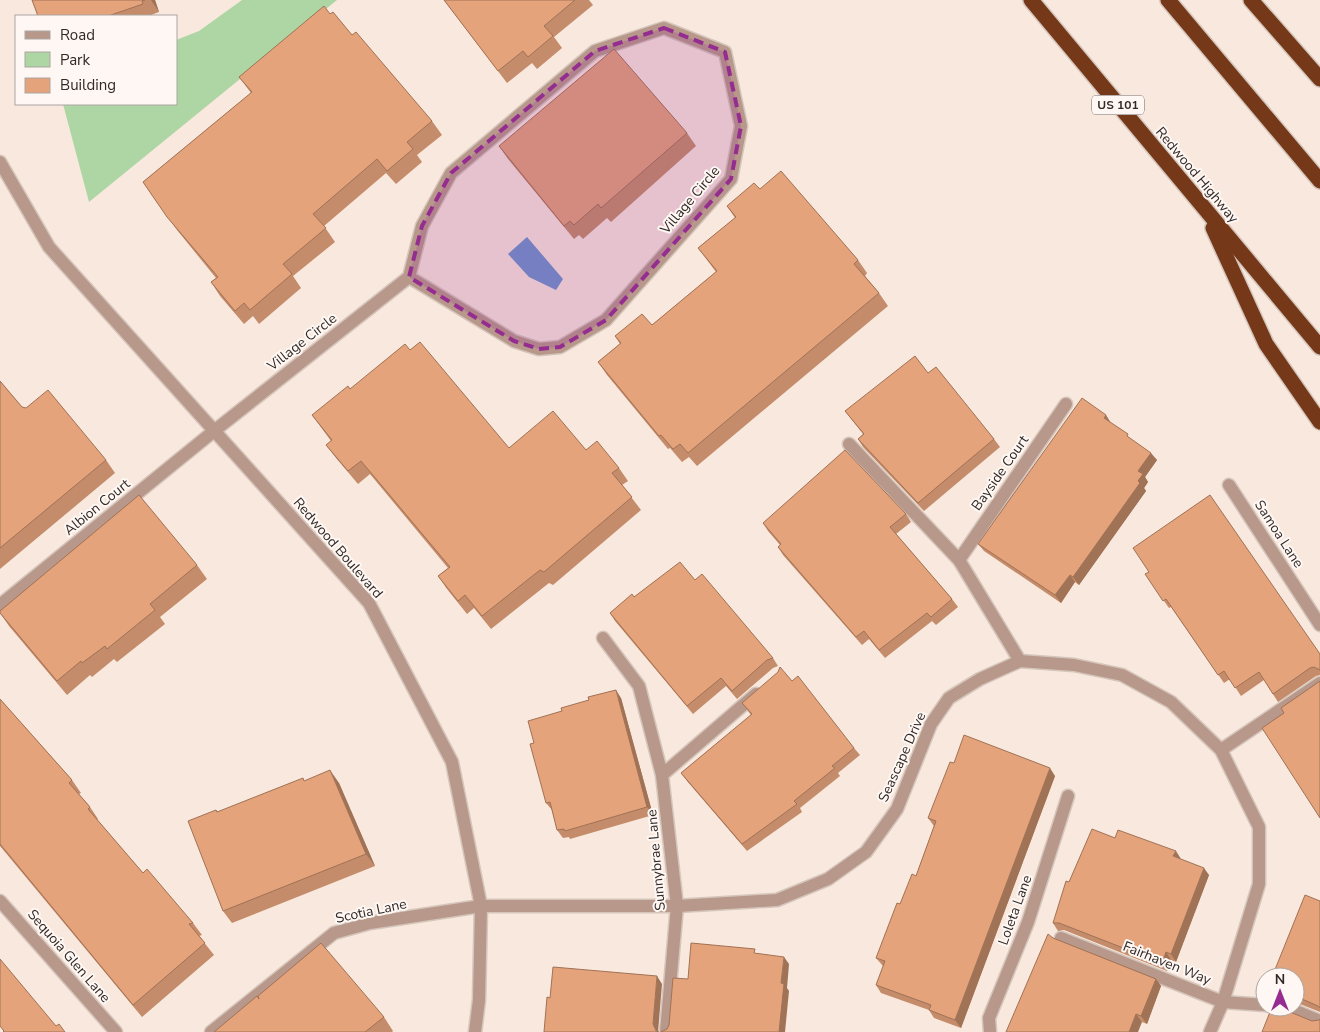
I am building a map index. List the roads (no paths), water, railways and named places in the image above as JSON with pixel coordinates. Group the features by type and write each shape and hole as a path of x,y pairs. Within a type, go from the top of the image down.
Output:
{"highway":[{"name":"Redwood Highway","path":"1031,0 1320,347"},
{"path":"1168,0 1320,181"},
{"path":"1251,0 1320,79"},
{"path":"1205,211 1266,344 1320,422"}],"street":[{"name":"Village Circle","path":"214,431 409,276 422,226 452,173 595,52 664,28 724,52 741,126 731,179 606,320 560,347 539,349 514,341 409,276"},
{"name":"Redwood Boulevard","path":"0,162 49,247 369,603 452,762 481,906 479,1000 475,1032"},
{"name":"Bayside Court","path":"959,560 1066,404"},
{"name":"Albion Court","path":"0,605 214,431"},
{"path":"849,444 959,560 1020,661"},
{"name":"Samoa Lane","path":"1228,485 1320,625"},
{"name":"Sunnybrae Lane","path":"602,638 639,686 662,775 677,906 666,1032"},
{"name":"Seascape Drive","path":"481,906 677,906 777,900 836,874 866,852 897,809 931,724 949,698 980,679 1020,661 1074,666 1122,675 1171,702 1221,750 1259,827 1259,884 1223,1002 1210,1032"},
{"path":"1221,750 1320,683"},
{"path":"662,775 764,687"},
{"name":"Loleta Lane","path":"990,1032 989,1018 1028,922 1068,796"},
{"name":"Sequoia Glen Lane","path":"0,901 116,1032"},
{"name":"Scotia Lane","path":"211,1032 334,933 370,923 481,906"},
{"name":"Fairhaven Way","path":"1061,938 1223,1002 1255,1004"},
{"path":"1305,1015 1320,1021"}],"water":[{"path":"527,237 563,279 556,290 529,277 508,254"}]}
